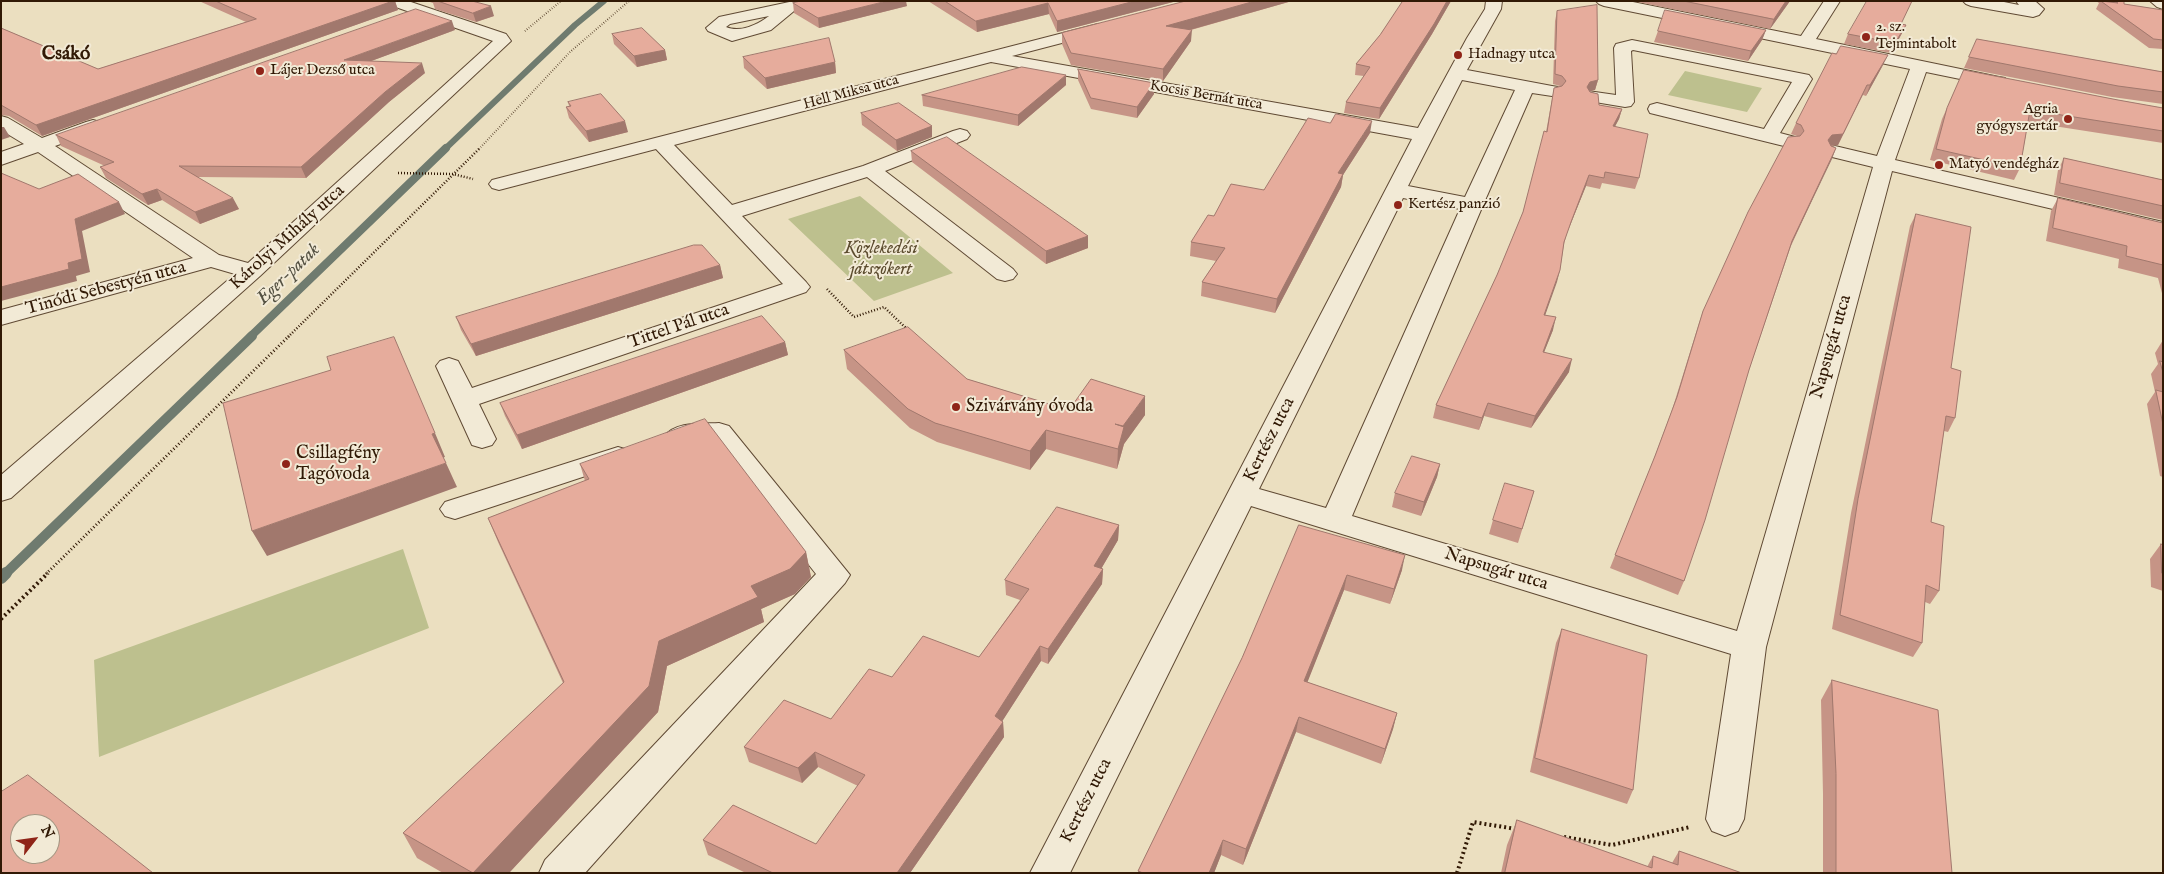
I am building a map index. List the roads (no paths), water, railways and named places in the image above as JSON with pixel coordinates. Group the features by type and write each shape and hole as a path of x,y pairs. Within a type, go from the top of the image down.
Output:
{"street":[{"path":"392,1 420,11"},
{"path":"392,20 446,1"},
{"path":"788,8 818,1"},
{"path":"1604,1 2016,85"},
{"path":"1806,42 1832,1"},
{"path":"1971,1 2033,12 2036,9 2024,1"},
{"path":"2158,1 2163,4"},
{"name":"Kertész utca","path":"1050,873 1244,494 1424,135 1458,74 1475,38 1497,4"},
{"name":"Károlyi Mihály utca","path":"1,490 252,271 503,41 500,38 420,11"},
{"name":"Hell Miksa utca","path":"499,184 1110,26"},
{"path":"1595,97 1625,102 1622,48 1632,45 1803,79 1769,136"},
{"name":"Kocsis Bernát utca","path":"988,58 1424,135"},
{"name":"Napsugár utca","path":"1725,819 1749,647 1884,163 1920,66"},
{"path":"1458,74 1552,91"},
{"path":"1335,521 1472,204 1526,86"},
{"path":"1657,109 1788,140"},
{"path":"1,122 40,145 211,260 252,271"},
{"path":"1,159 105,122"},
{"path":"661,143 728,213 870,170 960,135"},
{"path":"1835,152 2163,229"},
{"path":"870,170 1004,274"},
{"path":"1396,190 1472,204"},
{"name":"Tittel Pál utca","path":"464,400 798,286 728,213"},
{"name":"Tinódi Sebestyén utca","path":"1,318 211,260"},
{"path":"449,366 482,438"},
{"path":"455,509 686,434 719,432 834,576 559,873"},
{"name":"Napsugár utca","path":"1244,494 1749,647"}],"waterway":[{"name":"Eger-patak","path":"445,149 575,25 604,1"},
{"name":"Eger-patak","path":"250,337 446,148"},
{"name":"Eger-patak","path":"5,574 252,336"},
{"name":"Eger-patak","path":"1,578 5,574"}],"place":[{"name":"2. sz. Tejmintabolt","path":"1866,37"},
{"name":"Hadnagy utca","path":"1458,55"},
{"name":"Lájer Dezső utca","path":"260,71"},
{"name":"Agria gyógyszertár","path":"2068,119"},
{"name":"Matyó vendégház","path":"1939,165"},
{"name":"Kertész panzió","path":"1398,205"},
{"name":"Szivárvány óvoda","path":"956,407"},
{"name":"Csillagfény Tagóvoda","path":"286,464"}],"district":[{"name":"Csákó","path":"66,55"}],"park label":[{"name":"Közlekedési játszókert","path":"881,259"}]}
